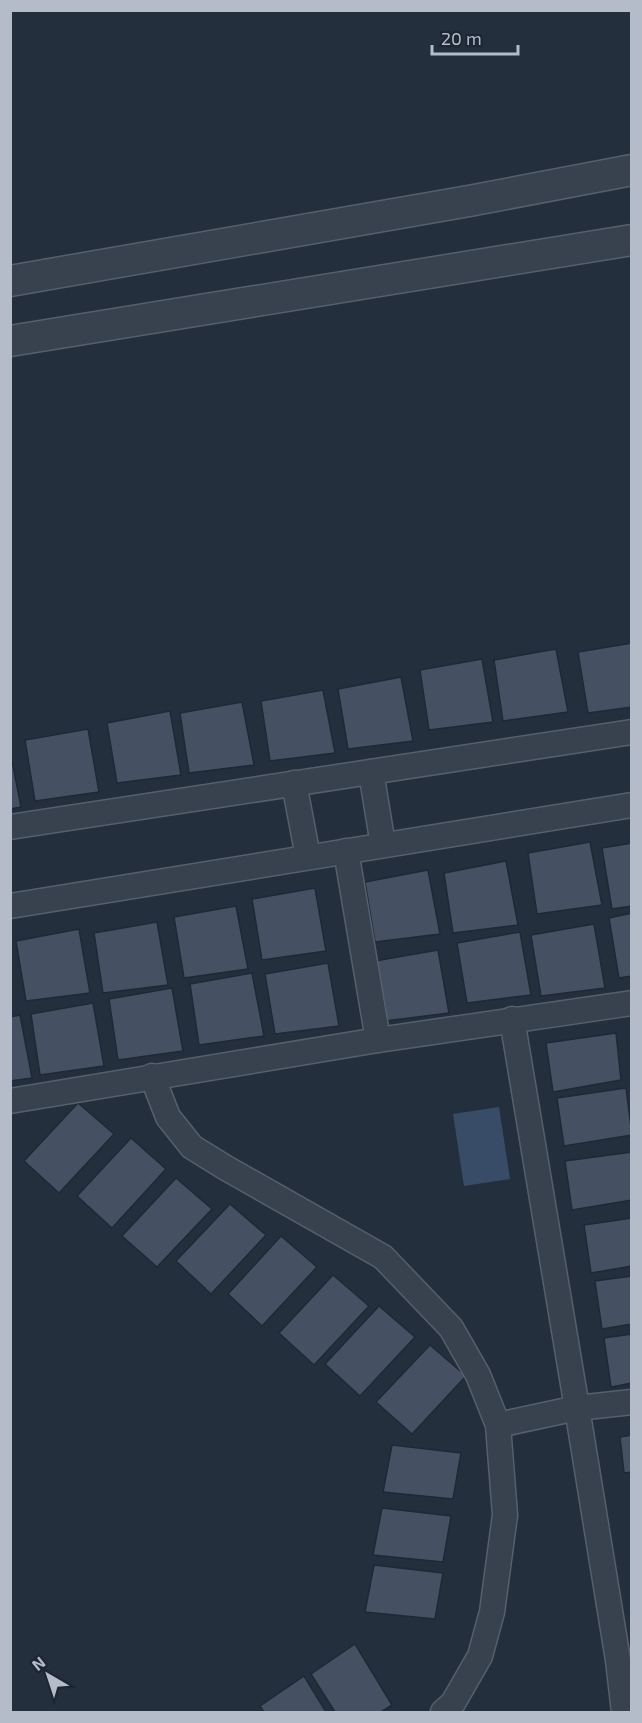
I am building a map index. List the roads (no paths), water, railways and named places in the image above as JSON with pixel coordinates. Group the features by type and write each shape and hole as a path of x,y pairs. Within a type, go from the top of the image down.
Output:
{"street":[{"path":"10,280 457,203 632,170"},
{"path":"10,341 632,240"},
{"path":"10,828 632,732"},
{"path":"371,772 383,845"},
{"path":"294,783 308,857"},
{"path":"10,906 632,805"},
{"path":"346,851 378,1040"},
{"path":"10,1101 378,1040 632,1003"},
{"path":"512,1019 618,1660 624,1713"},
{"path":"152,1076 168,1117 192,1147 384,1257 451,1328 478,1375 498,1425 505,1515 492,1612 480,1656 453,1703 443,1713"},
{"path":"498,1425 577,1408 632,1402"}],"water":[{"path":"499,1107 510,1179 464,1186 453,1114"}]}
